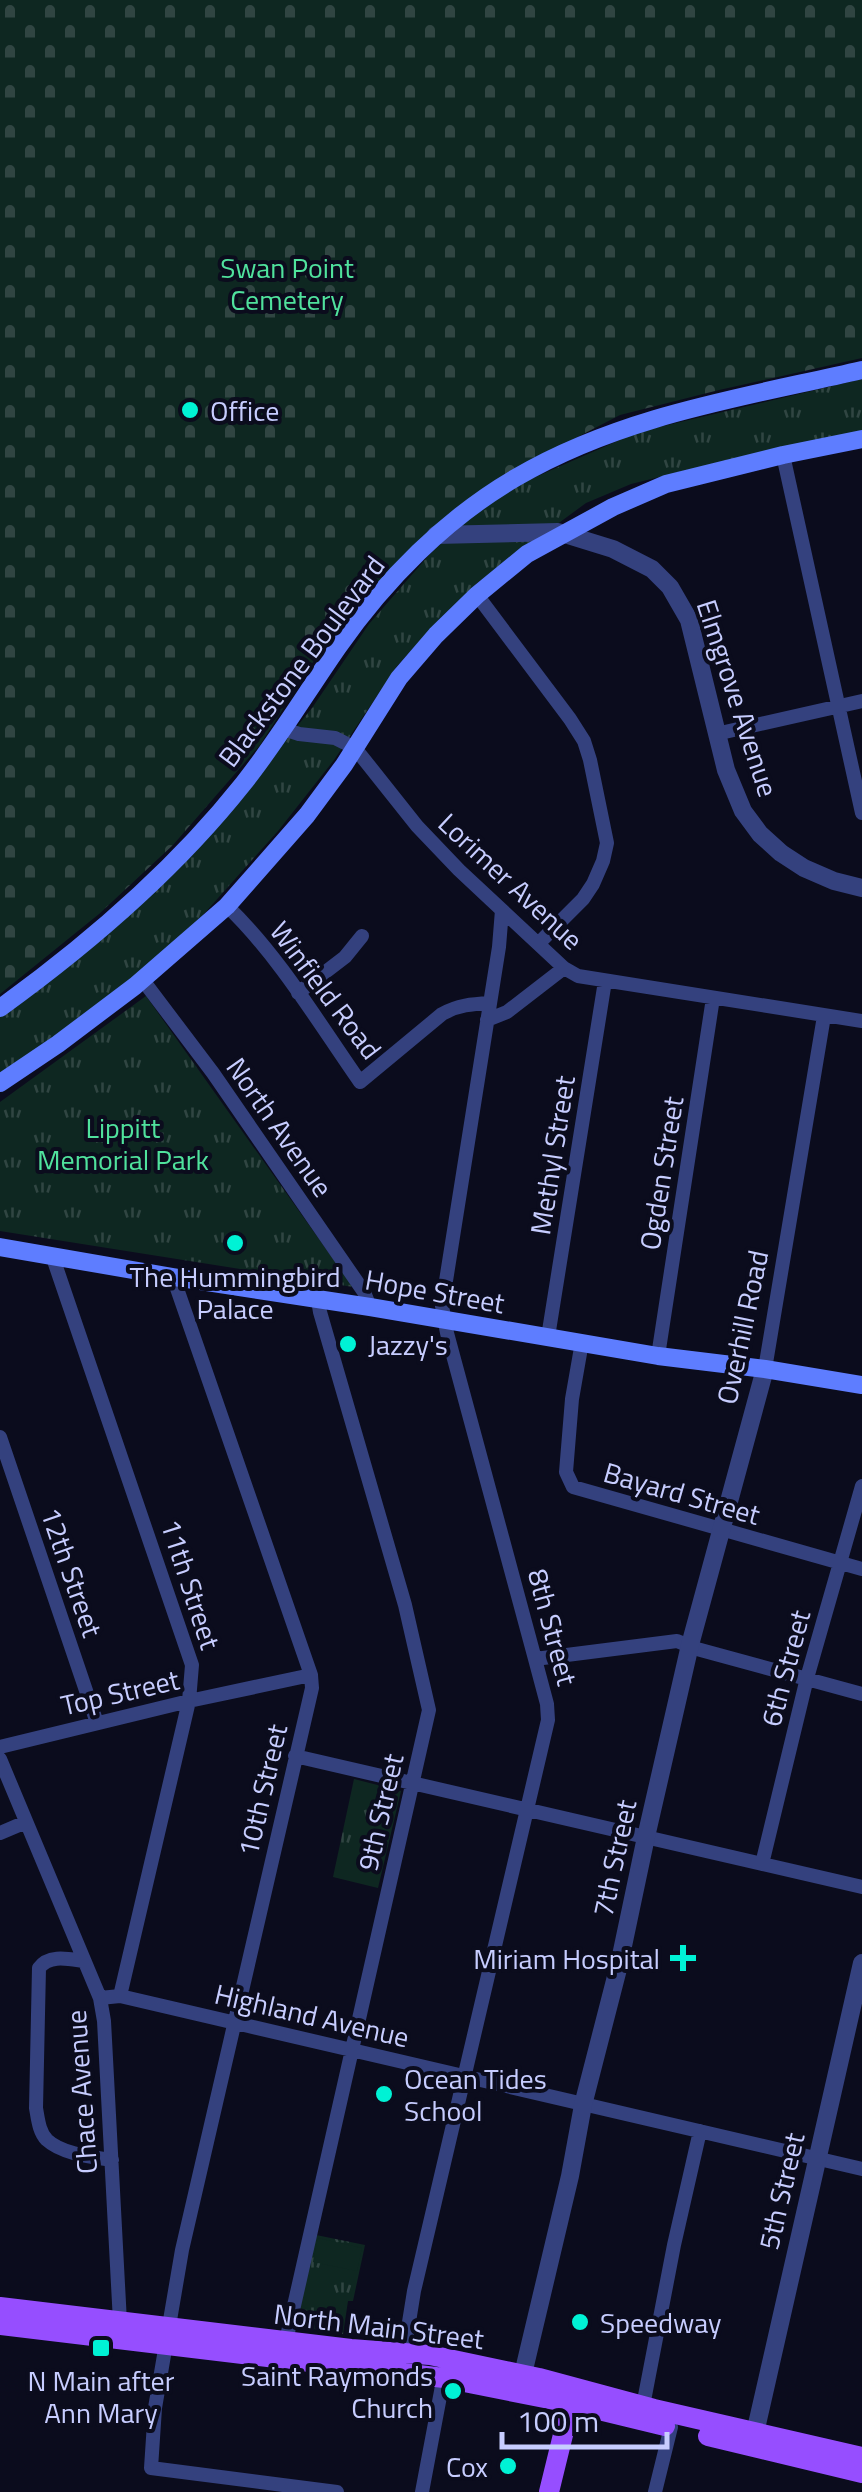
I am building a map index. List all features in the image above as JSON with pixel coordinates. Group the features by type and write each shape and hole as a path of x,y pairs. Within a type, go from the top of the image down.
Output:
{"main road":[{"name":"Blackstone Boulevard","path":"0,1008 81,948 206,830 284,729 346,637 395,577 462,514 516,477 572,448 655,418 862,370"},
{"path":"0,1083 58,1044 227,906 307,815 400,678 477,595 527,554 639,494 666,484 862,439"},
{"name":"Hope Street","path":"0,1247 658,1356 862,1385"},
{"name":"North Main Street","path":"0,2306 120,2322 168,2336 524,2374 572,2395 671,2427 862,2473"},
{"name":"North Main Street","path":"0,2325 286,2341 430,2354 446,2368 643,2406 862,2458"},
{"path":"550,2492 572,2395"}],"street":[{"path":"783,455 862,813"},
{"name":"Elmgrove Avenue","path":"436,535 563,534 613,549 652,569 670,587 689,620 716,734 743,811 760,834 804,868 862,888"},
{"path":"477,595 584,741 606,844 593,884 539,944"},
{"path":"716,734 862,701"},
{"path":"284,729 335,738 355,748"},
{"name":"Lorimer Avenue","path":"355,748 416,826 564,968 578,976 862,1021"},
{"name":"Winfield Road","path":"227,906 298,993 360,1082 442,1014 454,1007 490,1002"},
{"name":"8th Street","path":"404,2353 414,2291 548,1720 442,1306 502,910"},
{"path":"298,993 345,957 362,936"},
{"path":"487,1020 506,1012 564,968"},
{"name":"North Avenue","path":"142,978 213,1073 364,1292 370,1307"},
{"name":"Methyl Street","path":"548,1337 604,981"},
{"name":"Ogden Street","path":"658,1356 713,998"},
{"name":"Overhill Road","path":"690,1645 765,1370 824,1016"},
{"name":"11th Street","path":"52,1255 192,1666 189,1702 120,1996"},
{"name":"10th Street","path":"173,1277 311,1675 312,1688 182,2250 155,2408 151,2468 337,2492"},
{"name":"9th Street","path":"286,2341 430,1710 405,1606 318,1300"},
{"name":"Bayard Street","path":"582,1342 571,1417 566,1472 569,1482 580,1490 862,1570"},
{"name":"12th Street","path":"0,1437 97,1723"},
{"name":"6th Street","path":"762,1864 807,1678 862,1486"},
{"path":"535,1658 677,1641 862,1694"},
{"name":"7th Street","path":"524,2374 690,1645"},
{"name":"Top Street","path":"0,1746 311,1675"},
{"path":"296,1756 862,1887"},
{"name":"Chace Avenue","path":"0,1759 100,1998 120,2322"},
{"path":"0,1833 26,1822"},
{"path":"84,1960 57,1958 44,1962 40,1968 36,2108 40,2130 59,2148 112,2160"},
{"name":"5th Street","path":"755,2433 862,1963"},
{"name":"Highland Avenue","path":"100,1998 120,1996 862,2169"},
{"path":"643,2406 700,2131"},
{"path":"422,2492 446,2368"},
{"path":"655,2492 671,2427"}],"green space":[{"name":"Swan Point Cemetery","path":"0,0 862,0 862,358 620,415 564,444 409,553 338,623 260,745 173,845 99,914 0,994"},
{"path":"862,379 862,433 631,484 586,503 477,583 397,666 334,760 278,831 202,916 114,995 0,1075 0,1016 214,828 312,708 369,624 429,555 476,511 515,486 638,432"},
{"name":"Lippitt Memorial Park","path":"146,996 353,1287 0,1231 0,1102"},
{"path":"354,1779 401,1791 378,1888 333,1877"},
{"path":"316,2235 365,2245 353,2301 348,2301 343,2334 296,2326"},
{"path":"318,2238 362,2248 357,2271 313,2262"}],"place":[{"name":"Office","path":"190,410"},
{"name":"The Hummingbird Palace","path":"235,1243"},
{"name":"Jazzy's","path":"348,1344"},
{"name":"Miriam Hospital","path":"683,1958"},
{"name":"Ocean Tides School","path":"384,2094"},
{"name":"Speedway","path":"580,2322"},
{"name":"N Main after Ann Mary","path":"101,2348"},
{"name":"Saint Raymonds Church","path":"453,2391"},
{"name":"Cox","path":"508,2466"}]}
